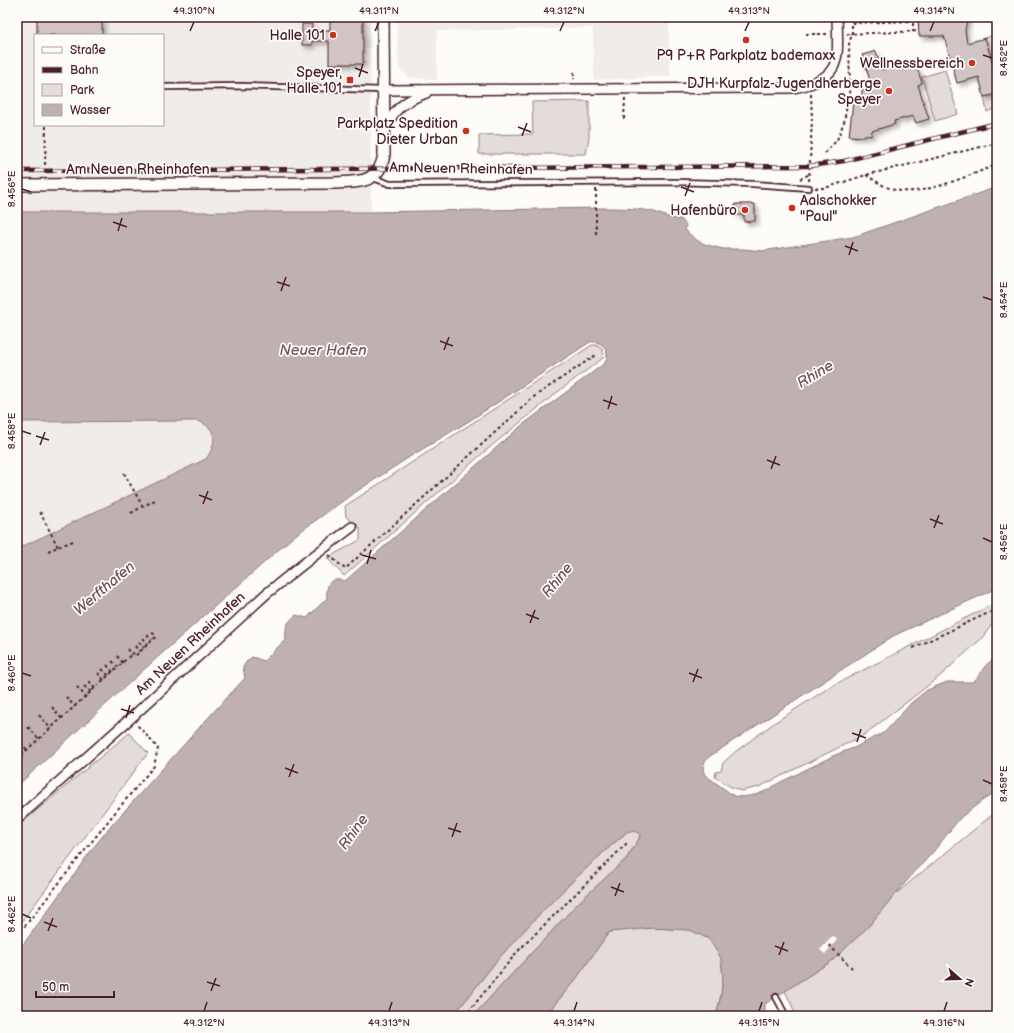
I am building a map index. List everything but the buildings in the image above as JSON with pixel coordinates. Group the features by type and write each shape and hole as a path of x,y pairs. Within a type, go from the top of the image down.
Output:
{"street":[{"path":"371,178 377,174 383,161 383,17"},
{"path":"383,90 793,88 810,85 822,79 831,72 842,35 837,17"},
{"path":"384,136 388,122 402,105 412,98 431,90"},
{"name":"Am Neuen Rheinhafen","path":"17,185 334,183 360,182 371,178"},
{"name":"Am Neuen Rheinhafen","path":"17,819 131,718 266,594 352,527"}],"lane":[{"path":"164,87 242,86 383,90"},
{"name":"Am Neuen Rheinhafen","path":"371,178 390,184 675,182 753,184 809,188"},
{"path":"776,997 786,1016"}],"path":[{"path":"825,153 837,140 844,122 850,88 849,44 852,34 852,17"},
{"path":"913,17 913,32"},
{"path":"995,17 992,28 995,45 993,49 996,54 997,64"},
{"path":"852,23 912,21"},
{"path":"806,34 842,35 919,31"},
{"path":"810,85 812,119 809,160 809,188 825,188 866,175 997,143"},
{"path":"624,119 625,89"},
{"path":"45,165 46,126"},
{"path":"866,175 882,185 897,191 920,191 997,166"},
{"path":"596,192 596,234"},
{"path":"323,549 345,569 535,396 596,355"},
{"path":"124,473 143,507"},
{"path":"131,513 155,500"},
{"path":"40,512 58,547"},
{"path":"48,551 73,541"},
{"path":"913,648 997,608"},
{"path":"131,655 133,654 135,656 156,637 152,632"},
{"path":"147,635 152,640"},
{"path":"143,638 148,644"},
{"path":"139,642 144,648"},
{"path":"135,646 140,652"},
{"path":"127,649 131,655"},
{"path":"17,759 131,655"},
{"path":"117,656 123,663"},
{"path":"112,660 118,667"},
{"path":"107,665 113,672"},
{"path":"102,669 109,676"},
{"path":"98,673 104,680"},
{"path":"89,681 95,688"},
{"path":"84,686 91,692"},
{"path":"77,687 86,697"},
{"path":"66,697 75,707"},
{"path":"52,708 62,719"},
{"path":"39,715 51,729"},
{"path":"17,936 154,766 158,748 131,718"},
{"path":"28,727 39,739"},
{"path":"17,738 27,750"},
{"path":"465,1016 517,952 627,843"},
{"path":"830,945 852,968"}],"shaded area":[{"path":"17,17 370,17 371,212 17,212"},
{"path":"397,17 669,17 670,76 594,80 593,28 437,31 437,80 408,77 400,70 398,58"},
{"path":"17,422 203,422 208,426 214,437 211,452 206,459 17,549"}],"green space":[{"path":"997,34 997,77 985,38"},
{"path":"945,70 958,114 935,121 922,77"},
{"path":"997,94 997,108 987,112 984,97"},
{"path":"589,101 589,138 586,154 479,154 479,135 533,134 532,102"},
{"path":"592,345 596,345 602,349 604,355 603,358 555,394 484,452 344,576 327,558 360,540 360,528 346,517 345,506"},
{"path":"997,602 997,618 981,639 939,677 864,735 759,787 741,791 729,786 715,777 716,772 721,771 723,763 735,752 774,723 830,687"},
{"path":"129,733 148,753 17,928 17,827"},
{"path":"997,811 997,1016 796,1016 785,991 833,960 868,927 894,895"},
{"path":"628,831 637,831 640,835 626,859 578,903 473,1016 453,1016 499,958 545,908 594,861"},
{"path":"652,928 690,930 709,939 721,958 723,976 721,995 716,1016 545,1016 576,979 609,932"}],"water":[{"path":"997,187 997,588 893,636 710,756 703,767 705,775 734,796 744,797 761,793 835,755 856,747 885,732 911,703 927,690 947,682 973,682 988,663 997,658 997,792 983,800 960,818 933,852 894,895 868,927 833,960 765,1004 765,1016 716,1016 721,995 723,976 721,958 709,939 690,930 652,928 609,932 576,979 545,1016 473,1016 578,903 626,859 640,835 637,832 628,831 561,892 499,958 453,1016 17,1016 17,953 93,848 111,826 245,678 243,667 247,661 252,657 264,661 286,639 287,626 296,615 307,618 327,598 327,588 330,582 336,580 345,581 521,426 605,363 607,355 605,348 602,345 595,342 590,342 469,421 351,495 294,536 150,664 17,786 17,549 206,459 212,448 214,437 209,427 197,421 17,422 17,212 371,212 624,208 650,211 681,219 686,225 685,229 689,234 698,241 707,245 723,249 762,251 853,237"}],"pier":[{"path":"833,936 837,940 825,954 820,950"}],"railway":[{"path":"17,171 810,166 844,161 997,123"}],"place":[{"name":"Halle 101","path":"333,35"},
{"name":"P9 P+R Parkplatz bademaxx","path":"746,40"},
{"name":"Wellnessbereich","path":"972,63"},
{"name":"Speyer, Halle 101","path":"350,80"},
{"name":"DJH Kurpfalz-Jugendherberge Speyer","path":"889,91"},
{"name":"Parkplatz Spedition Dieter Urban","path":"466,131"},
{"name":"Aalschokker \"Paul\"","path":"792,208"},
{"name":"Hafenbüro","path":"745,210"}],"water label":[{"name":"Neuer Hafen","path":"323,350"},
{"name":"Rhine","path":"815,374"},
{"name":"Rhine","path":"557,580"},
{"name":"Werfthafen","path":"104,588"},
{"name":"Rhine","path":"353,832"}]}
